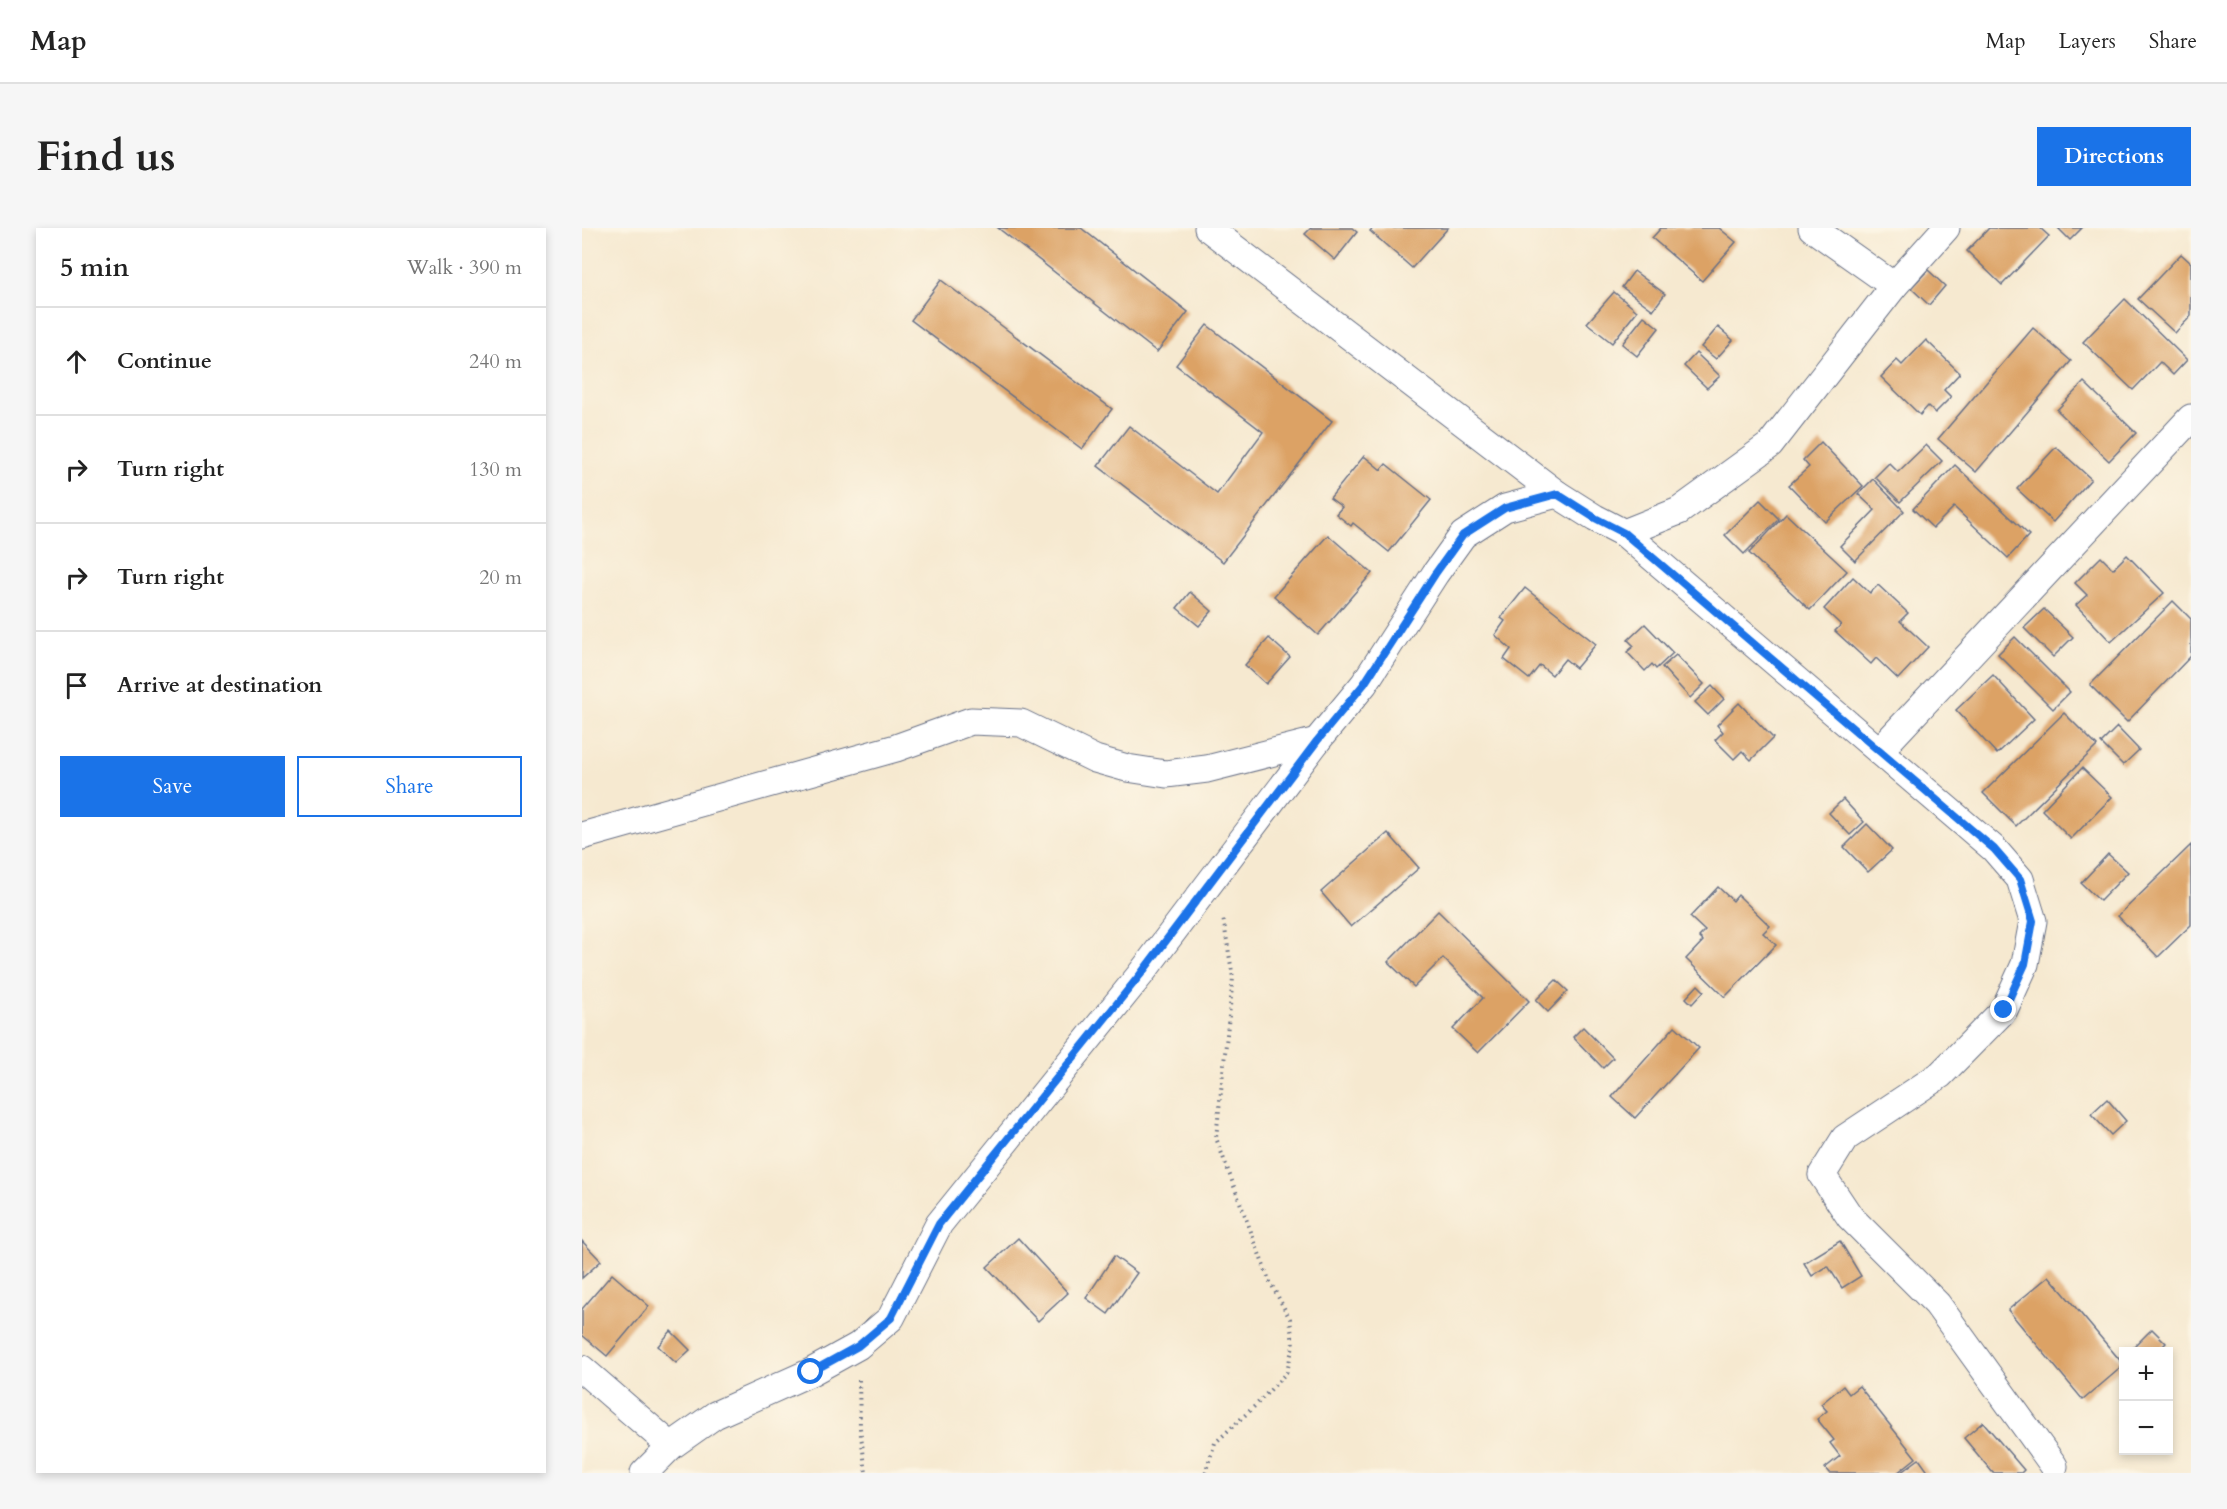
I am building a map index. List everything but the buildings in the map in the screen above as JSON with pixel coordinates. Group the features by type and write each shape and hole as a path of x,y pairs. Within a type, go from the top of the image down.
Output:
{"street":[{"path":"1208,228 1557,494 1624,533 1994,849 2020,879 2033,921 2025,964 2004,1010 1940,1075 1845,1138 1822,1174 1850,1217 1937,1304 2054,1466"},
{"path":"1812,228 1894,286"},
{"path":"1624,533 1679,511 1770,445 1894,286 1946,228"},
{"path":"1880,750 2191,418"},
{"path":"644,1473 671,1446 715,1414 811,1372 858,1346 891,1318 939,1224 1140,975 1317,741 1364,684 1463,535 1505,508 1557,494"},
{"path":"582,836 896,748 971,721 1021,723 1095,759 1127,768 1166,774 1207,769 1317,741"},
{"path":"582,1370 671,1446"}],"path":[{"path":"1205,1473 1215,1443 1287,1372 1293,1345 1290,1318 1269,1280 1216,1138 1233,978 1221,903 1222,869"},
{"path":"858,1346 860,1428 866,1473"}],"route":[{"path":"811,1372 858,1346 891,1318 939,1224 1140,975 1317,741 1364,684 1463,535 1505,508 1557,494 1624,533 1994,849 2020,879 2033,921 2025,964 2004,1010"}]}
